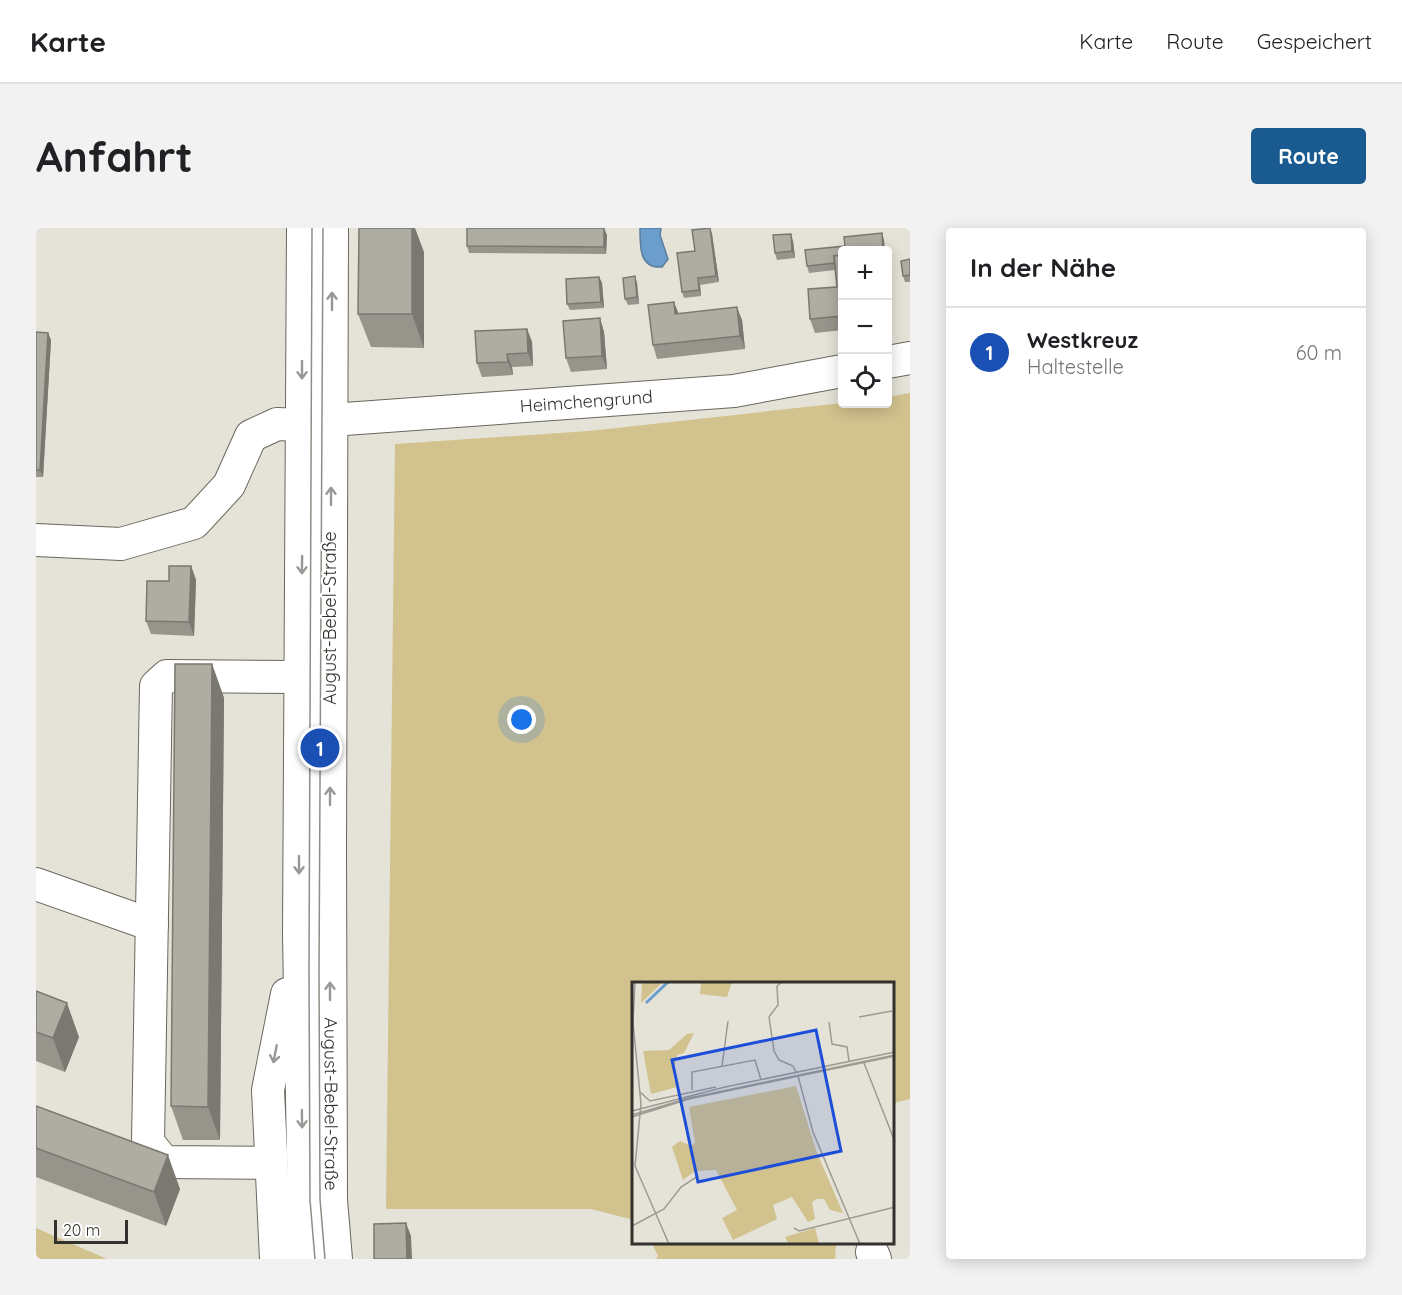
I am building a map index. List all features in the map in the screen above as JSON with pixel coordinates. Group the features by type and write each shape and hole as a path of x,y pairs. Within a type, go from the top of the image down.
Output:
{"street":[{"name":"August-Bebel-Straße","path":"303,228 317,423 331,1188 336,1259"},
{"name":"August-Bebel-Straße","path":"307,1259 303,1194 299,935 300,677 332,228"},
{"path":"892,361 910,358"},
{"name":"Heimchengrund","path":"36,540 121,544 194,523 229,485 251,436 277,424 317,423 734,391 838,372"},
{"name":"August-Bebel-Straße","path":"271,1163 164,1162 148,1142 156,686 167,676 300,677"},
{"path":"36,884 152,925"},
{"path":"276,1259 268,1090 299,935"}],"shaded area":[{"path":"910,393 910,1099 895,1103 895,982 632,982 632,1219 591,1209 386,1209 395,444 589,431 838,403 838,408 892,408 892,396"},
{"path":"36,1228 107,1259 36,1259"},
{"path":"652,1244 836,1244 835,1259 656,1259 658,1256"}],"water":[{"path":"640,228 661,228 660,235 668,259 662,267 649,264 642,255"}],"building":[{"path":"359,228 412,228 412,314 358,314"},
{"path":"467,228 604,228 604,247 467,246"},
{"path":"710,228 716,276 698,278 699,290 682,292 677,253 695,251 692,230"},
{"path":"882,233 883,246 845,246 844,237"},
{"path":"791,234 792,251 775,253 773,235"},
{"path":"838,247 838,256 834,256 835,263 807,266 805,250"},
{"path":"834,256 838,256 838,316 810,319 808,289 837,287"},
{"path":"910,259 910,275 903,276 901,261"},
{"path":"635,276 637,297 625,299 623,278"},
{"path":"599,277 601,302 567,304 566,279"},
{"path":"674,302 675,314 737,307 740,336 653,345 648,305"},
{"path":"600,318 602,356 566,358 563,321"},
{"path":"527,329 528,353 507,354 508,362 477,363 475,331"},
{"path":"36,332 48,333 40,470 36,470"},
{"path":"169,566 191,566 189,622 146,621 147,581 169,581"},
{"path":"175,664 212,664 208,1107 171,1106"},
{"path":"36,991 67,1003 53,1038 36,1032"},
{"path":"36,1106 168,1155 154,1192 36,1148"},
{"path":"406,1223 407,1259 374,1259 374,1224"}],"tram line":[{"path":"312,228 309,970 310,1200 315,1259"},
{"path":"323,228 319,971 320,1199 325,1259"}],"place":[{"name":"Westkreuz","path":"320,748"}]}
